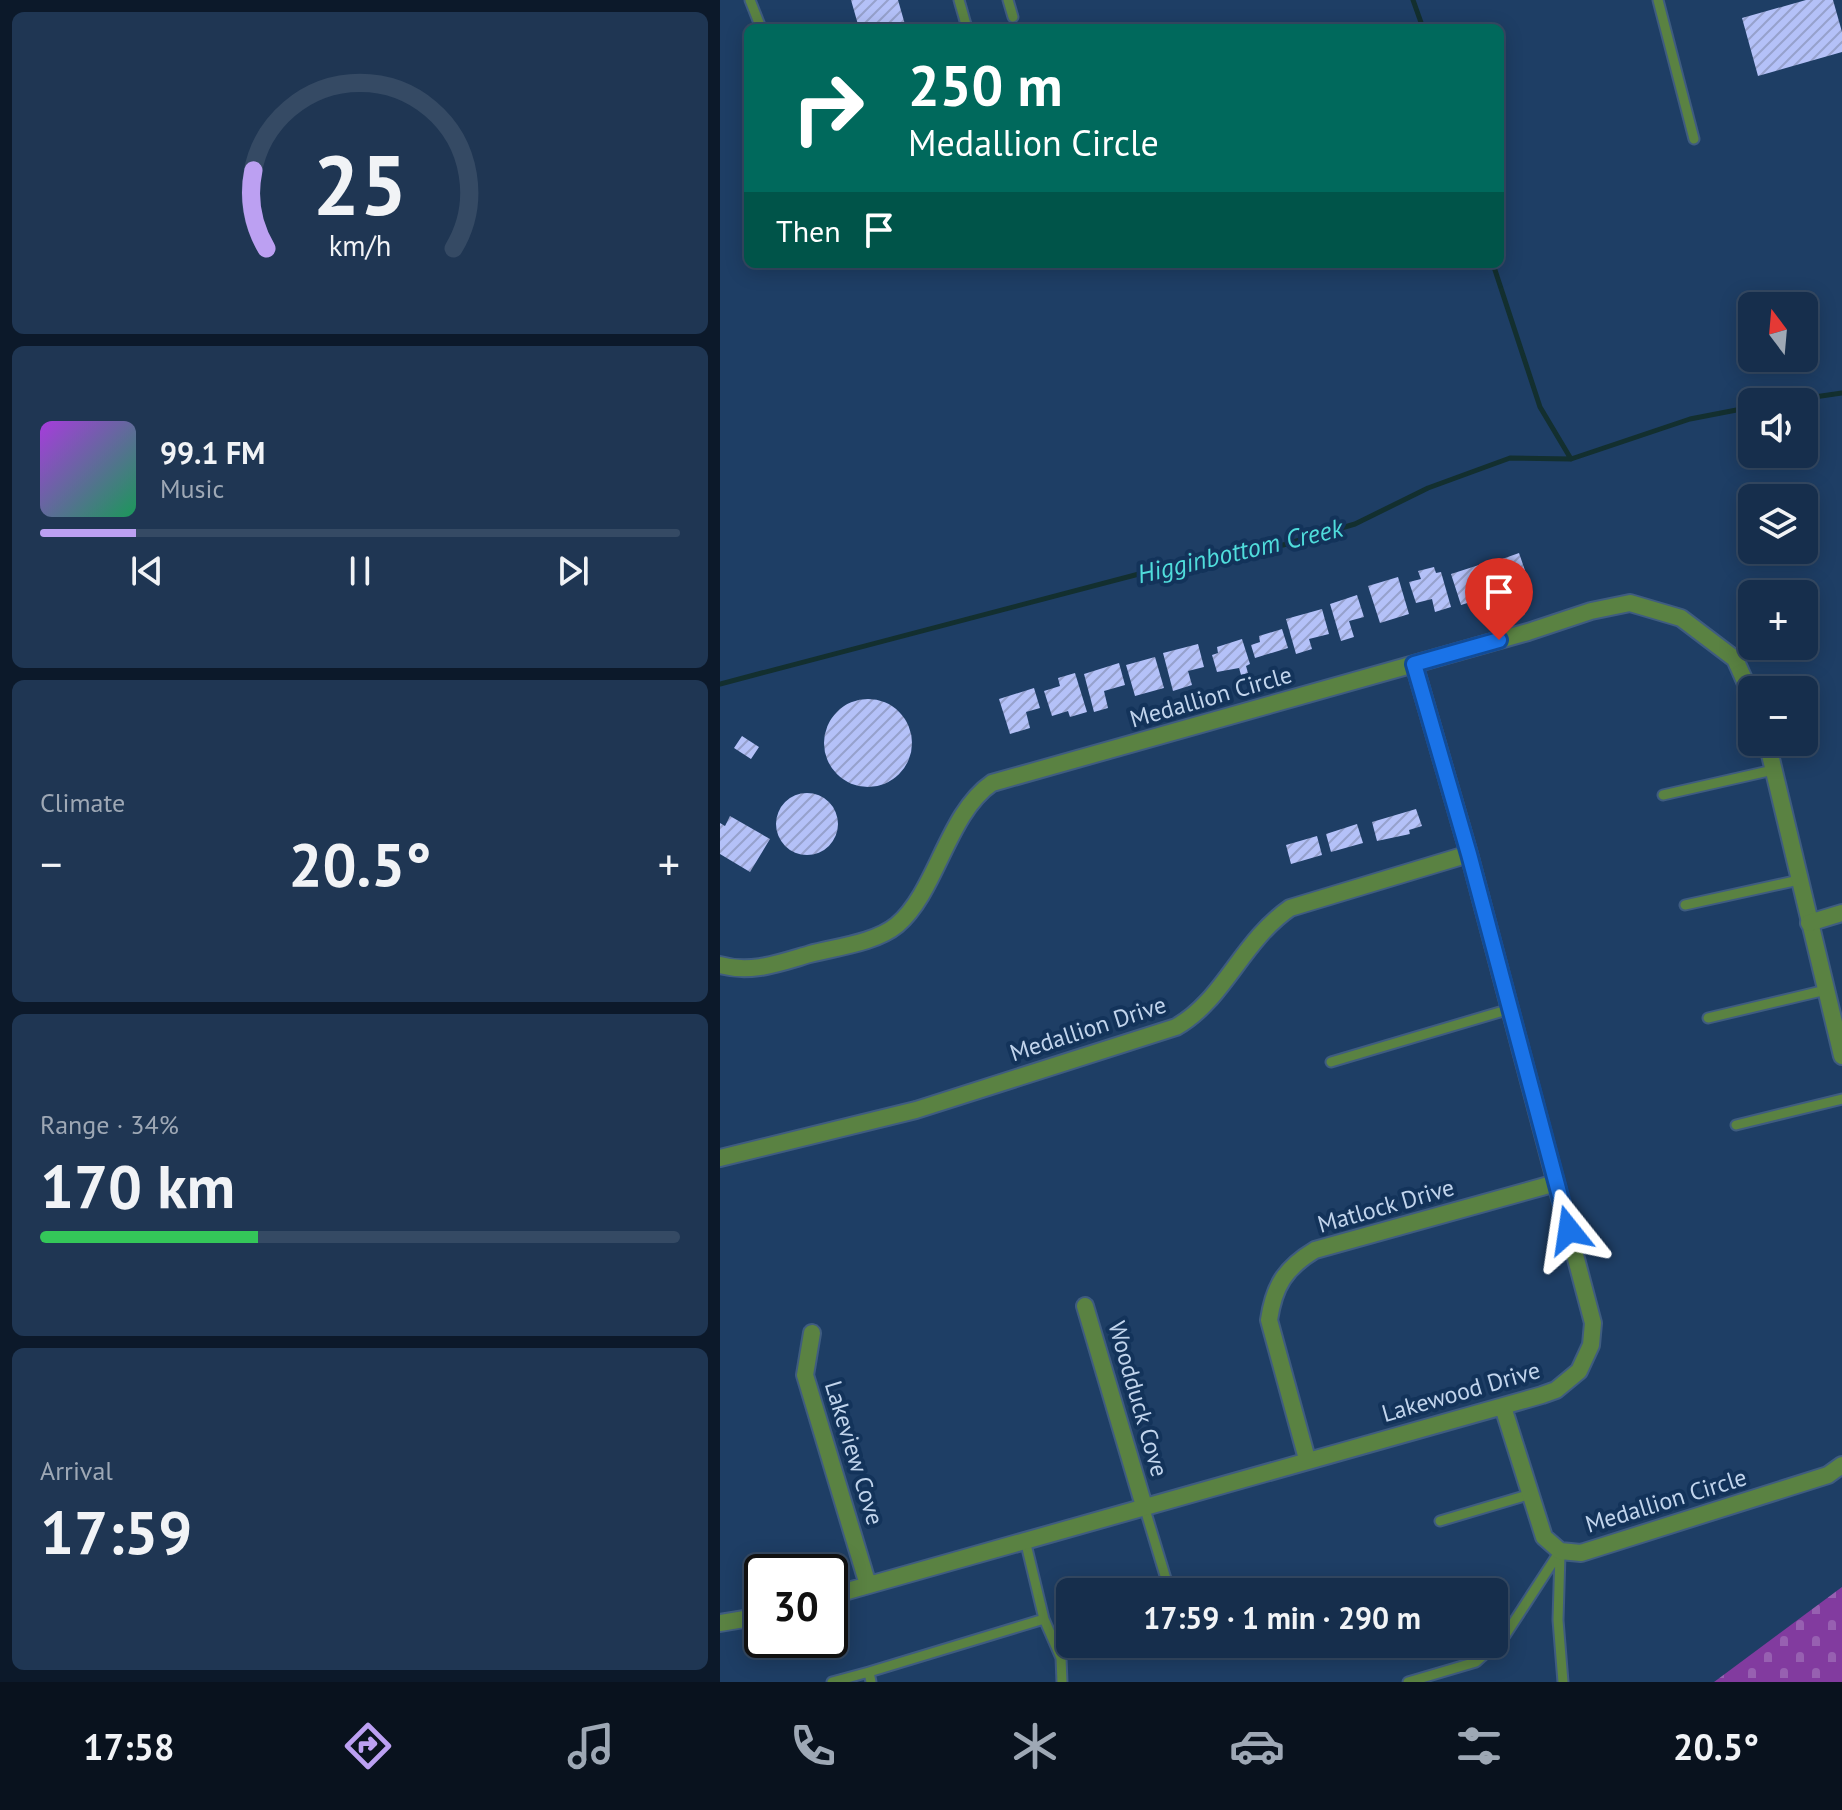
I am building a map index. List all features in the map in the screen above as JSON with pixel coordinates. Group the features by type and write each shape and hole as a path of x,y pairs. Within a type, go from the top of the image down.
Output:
{"street":[{"name":"Medallion Circle","path":"720,965 738,969 761,968 872,937 897,925 912,907 972,800 992,783 1591,611 1630,603 1681,618 1735,659 1743,676"},
{"name":"Lakewood Drive","path":"848,1591 1307,1459 1503,1407 1556,1390 1579,1371 1591,1345 1593,1323 1469,854 1414,664"},
{"path":"1770,756 1842,1056"},
{"name":"Medallion Drive","path":"720,1158 916,1110 1176,1027 1203,1009 1243,953 1275,918 1290,908 1469,854"},
{"path":"1809,923 1842,913"},
{"name":"Matlock Drive","path":"1307,1459 1269,1320 1272,1301 1283,1276 1298,1260 1315,1250 1556,1183"},
{"name":"Woodduck Cove","path":"1085,1306 1144,1506"},
{"name":"Lakeview Cove","path":"812,1333 805,1375 868,1585"},
{"name":"Medallion Circle","path":"1503,1407 1544,1537 1560,1551 1581,1553 1828,1475 1842,1465"},
{"path":"720,1623 744,1619"}],"lane":[{"path":"750,0 759,24"},
{"path":"959,0 966,24"},
{"path":"1008,0 1013,17"},
{"path":"1658,0 1694,139"},
{"path":"1663,795 1773,770"},
{"path":"1685,905 1799,880"},
{"path":"1708,1018 1826,990"},
{"path":"1331,1062 1510,1009"},
{"path":"1736,1125 1842,1099"},
{"path":"1440,1521 1531,1494"},
{"path":"1144,1506 1166,1578"},
{"path":"1025,1540 1044,1619 1061,1658 1062,1682"},
{"path":"1408,1682 1476,1662 1504,1637 1560,1551"},
{"path":"1560,1551 1558,1620 1563,1682"},
{"path":"832,1682 870,1677 1044,1619"}],"green space":[{"path":"1842,1587 1842,1682 1714,1682"}],"building":[{"path":"851,0 898,0 905,24 858,24"},
{"path":"1806,0 1833,0 1842,32 1842,52 1758,76 1742,18"},
{"path":"1519,553 1529,582 1500,591 1491,563"},
{"path":"1482,564 1493,595 1461,605 1451,574"},
{"path":"1434,567 1436,573 1441,572 1451,607 1435,612 1432,599 1416,603 1409,582 1421,579 1418,571"},
{"path":"1398,577 1409,614 1380,623 1368,586"},
{"path":"1357,595 1364,617 1349,621 1354,637 1341,641 1330,604"},
{"path":"1322,609 1329,634 1309,639 1312,649 1296,654 1286,619"},
{"path":"1282,629 1288,648 1255,658 1251,645 1260,642 1259,636"},
{"path":"1242,639 1250,664 1246,666 1248,673 1241,675 1239,668 1217,672 1212,655 1218,653 1217,647"},
{"path":"1198,644 1204,667 1188,671 1192,685 1173,691 1163,653"},
{"path":"1155,657 1164,688 1135,696 1126,665"},
{"path":"1119,663 1125,685 1104,691 1108,708 1094,712 1084,674"},
{"path":"1075,673 1087,712 1070,717 1068,711 1052,716 1044,691 1060,686 1058,678"},
{"path":"1034,688 1040,708 1026,712 1030,728 1010,734 999,699"},
{"path":"868,699 885,703 899,712 908,726 912,743 908,760 899,774 885,783 868,787 851,783 837,774 828,760 824,743 828,726 837,712 851,703"},
{"path":"742,736 759,747 751,759 734,748"},
{"path":"807,793 829,802 838,824 829,846 807,855 785,846 776,824 785,802"},
{"path":"1416,809 1422,826 1409,830 1410,834 1377,841 1372,822"},
{"path":"730,816 770,839 750,872 720,854 720,823 725,826"},
{"path":"1357,824 1363,843 1331,852 1326,834"},
{"path":"1317,836 1322,855 1291,864 1286,845"}],"waterway":[{"path":"1413,0 1422,24"},
{"path":"1494,268 1540,407 1571,459"},
{"name":"Higginbottom Creek","path":"1818,396 1842,393"},
{"name":"Higginbottom Creek","path":"720,684 1158,569 1237,551 1283,545 1355,524 1428,488 1510,458 1571,459 1690,419 1738,410"}],"route":[{"path":"1499,640 1414,664 1469,854 1569,1230"}]}
